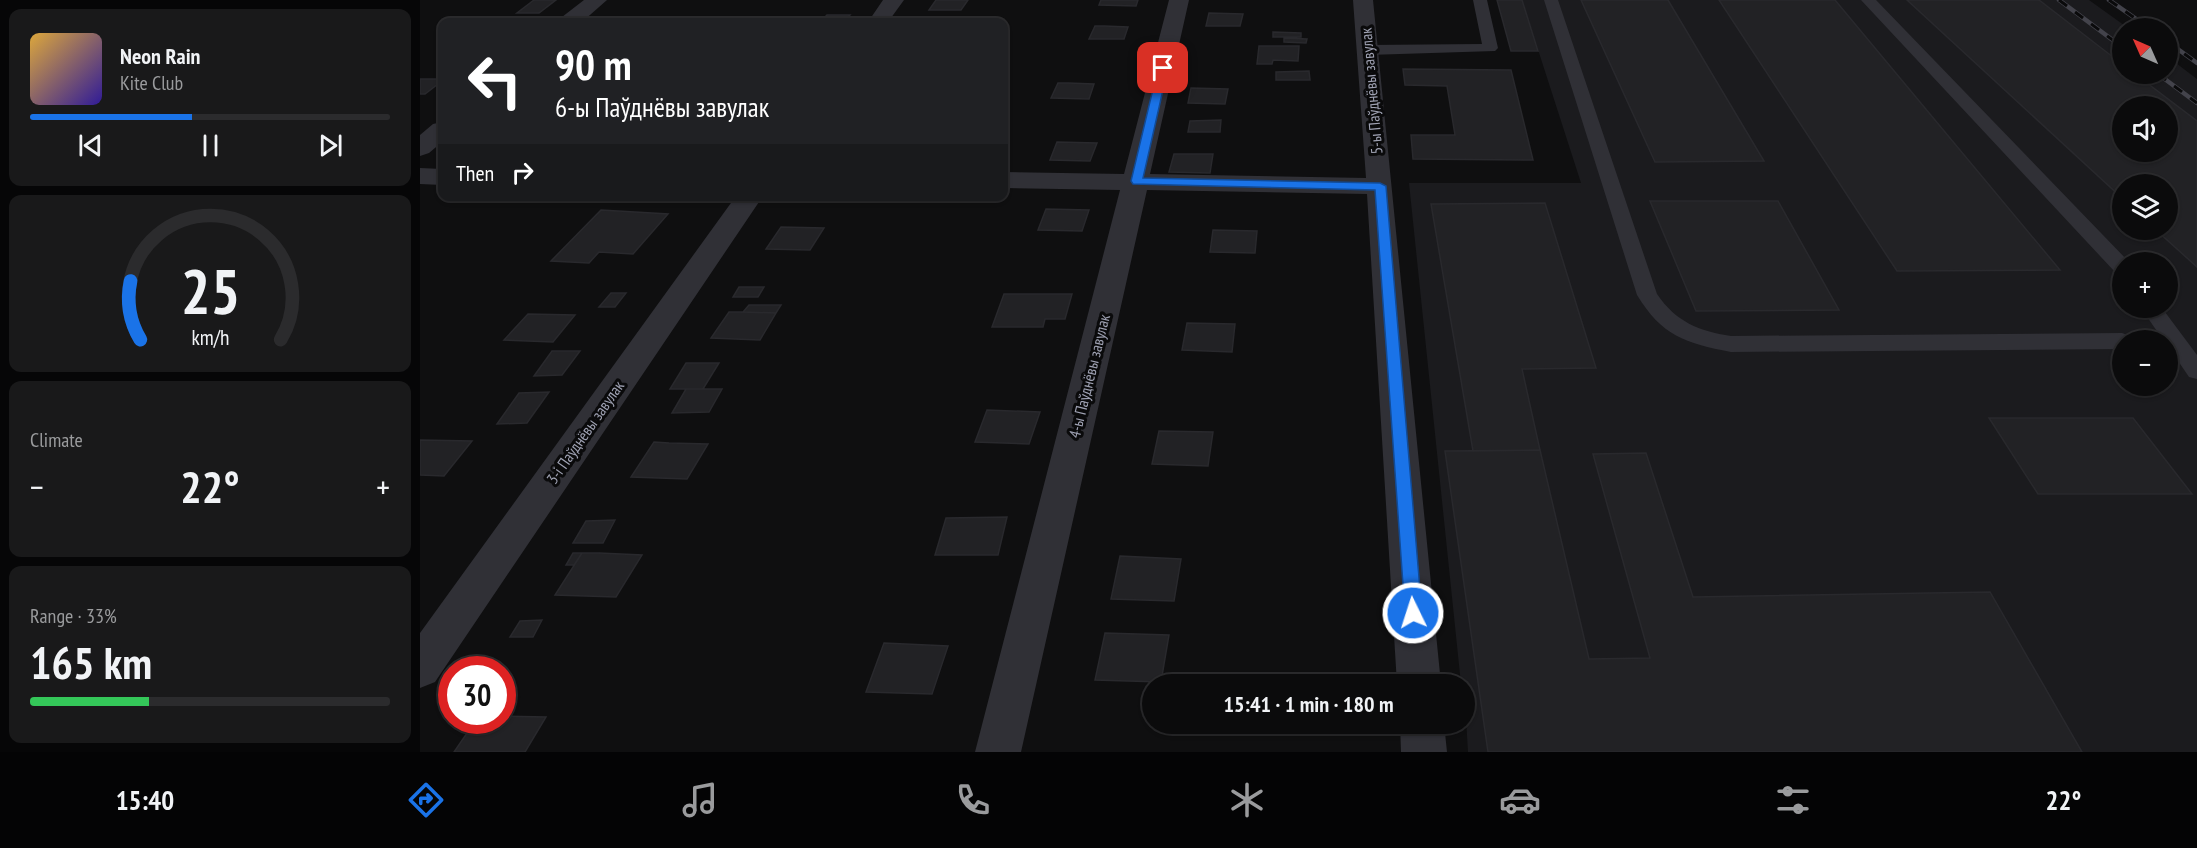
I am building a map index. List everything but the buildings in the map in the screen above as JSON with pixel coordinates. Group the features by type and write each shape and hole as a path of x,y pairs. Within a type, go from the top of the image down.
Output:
{"street":[{"path":"575,18 597,0"},
{"path":"881,18 894,0"},
{"name":"4-ы Паўднёвы завулак","path":"998,752 1179,0"},
{"name":"5-ы Паўднёвы завулак","path":"1363,0 1418,674"},
{"path":"420,148 438,132"},
{"path":"420,176 438,177"},
{"path":"1008,180 1380,186"},
{"name":"3-і Паўднёвы завулак","path":"420,668 747,201"},
{"path":"1423,734 1424,752"}],"lane":[{"path":"1368,50 1490,48 1480,0"},
{"path":"1551,0 1647,295 1658,315 1679,330 1700,339 1731,344 2112,341"},
{"path":"1868,0 2112,256"},
{"path":"2178,349 2197,371"}],"shaded area":[{"path":"1522,0 2089,0 2114,18 2112,18 2112,84 2178,84 2178,65 2197,79 2197,752 1468,752 1467,734 1475,734 1475,674 1460,674 1409,183 1581,183"}],"railway":[{"path":"2059,0 2112,40"},
{"path":"2109,0 2135,18"},
{"path":"2178,49 2197,63"},
{"path":"2171,84 2197,103"}],"route":[{"path":"1163,68 1137,181 1380,186 1413,613"}]}
